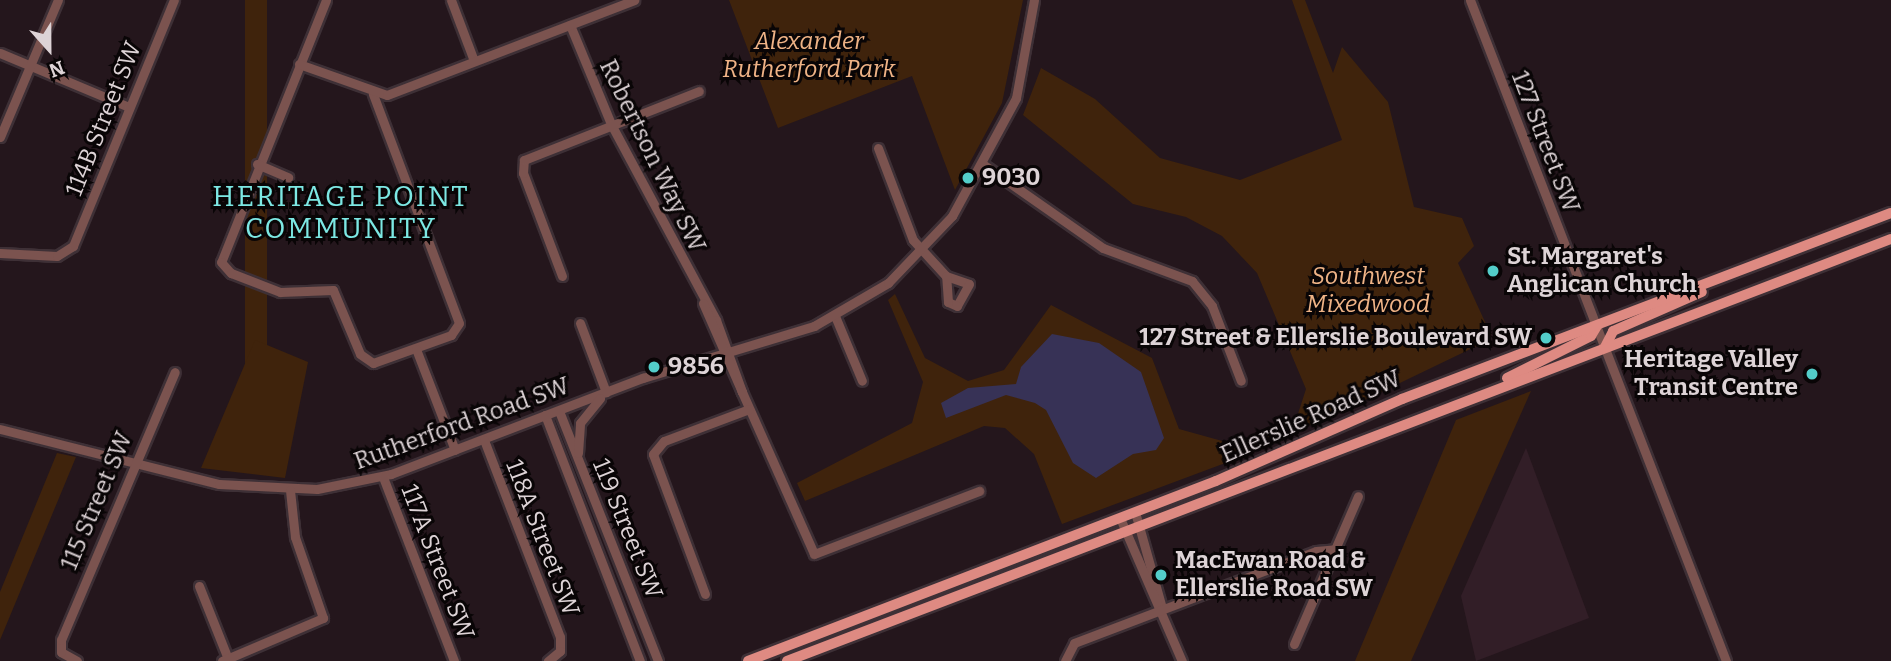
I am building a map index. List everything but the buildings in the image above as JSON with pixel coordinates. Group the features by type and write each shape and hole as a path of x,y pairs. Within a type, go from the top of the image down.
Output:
{"main road":[{"name":"Ellerslie Road SW","path":"748,661 1135,512 1402,399 1891,214"},
{"name":"Ellerslie Road SW","path":"787,661 1891,239"},
{"path":"1605,347 1613,331 1758,264"},
{"path":"1437,412 1581,341 1597,326"}],"street":[{"path":"0,137 58,0"},
{"name":"114B Street SW","path":"0,253 69,251 174,0"},
{"path":"326,0 257,164 221,264 280,292 333,290 369,363 416,349 458,327 373,94"},
{"path":"450,0 474,61"},
{"path":"299,64 373,94 393,93 634,0"},
{"name":"Rutherford Road SW","path":"0,429 135,460 219,484 290,490 383,477 606,392 835,316 922,252 984,165 1016,98 1034,0"},
{"name":"127 Street SW","path":"1470,0 1726,661"},
{"name":"Robertson Way SW","path":"570,25 611,124 703,303 814,554 979,491"},
{"path":"0,54 129,107"},
{"path":"562,276 522,163 611,124 699,90"},
{"path":"878,148 922,252 946,276"},
{"path":"257,164 288,177"},
{"path":"984,165 1103,248 1192,281 1212,306 1241,381"},
{"path":"835,316 862,381"},
{"name":"Rutherford Road SW","path":"580,323 606,392"},
{"path":"416,349 455,450"},
{"name":"115 Street SW","path":"77,661 59,647 135,460 176,372"},
{"path":"579,460 580,423 606,392"},
{"path":"705,594 653,454 664,441 749,409"},
{"name":"119 Street SW","path":"559,411 658,661"},
{"name":"119 Street SW","path":"545,415 640,661"},
{"name":"118A Street SW","path":"484,440 560,651 548,661"},
{"name":"117A Street SW","path":"383,477 454,661"},
{"path":"199,586 225,660 323,618 295,537 290,490"},
{"path":"1294,644 1338,549 1358,496"},
{"path":"1135,512 1162,610"},
{"path":"1120,518 1182,661"},
{"path":"1065,661 1074,643 1316,551 1338,549"}],"shaded area":[{"path":"1052,334 1099,343 1141,372 1164,438 1156,450 1133,454 1096,478 1073,463 1046,410 1035,403 1006,395 946,418 941,403 968,388 1016,384 1021,367"},
{"path":"1526,448 1589,618 1476,661 1461,596"}],"green space":[{"path":"245,0 267,0 267,465 245,465"},
{"name":"Alexander Rutherford Park","path":"729,0 1023,0 1002,103 955,190 912,76 778,128"},
{"name":"Southwest Mixedwood","path":"1292,0 1305,0 1333,73 1342,47 1388,102 1414,207 1462,218 1474,246 1458,263 1491,335 1485,342 1319,422 1242,446 1228,462 1062,524 1034,454 1005,428 984,426 805,501 797,483 912,423 923,382 888,300 895,294 925,358 968,381 1004,370 1051,305 1152,358 1179,429 1233,444 1296,420 1306,389 1257,273 1222,236 1186,217 1133,204 1023,115 1041,68 1095,99 1160,158 1240,180 1342,140"},
{"path":"255,340 308,362 285,478 201,468"},
{"path":"1531,391 1411,661 1355,661 1456,420"},
{"path":"57,453 76,457 0,640 0,592"}],"place":[{"name":"9030","path":"968,178"},
{"name":"St. Margaret's Anglican Church","path":"1493,271"},
{"name":"127 Street & Ellerslie Boulevard SW","path":"1546,338"},
{"name":"9856","path":"654,367"},
{"name":"Heritage Valley Transit Centre","path":"1812,374"},
{"name":"MacEwan Road & Ellerslie Road SW","path":"1161,575"}],"district":[{"name":"HERITAGE POINT COMMUNITY","path":"341,213"}]}
